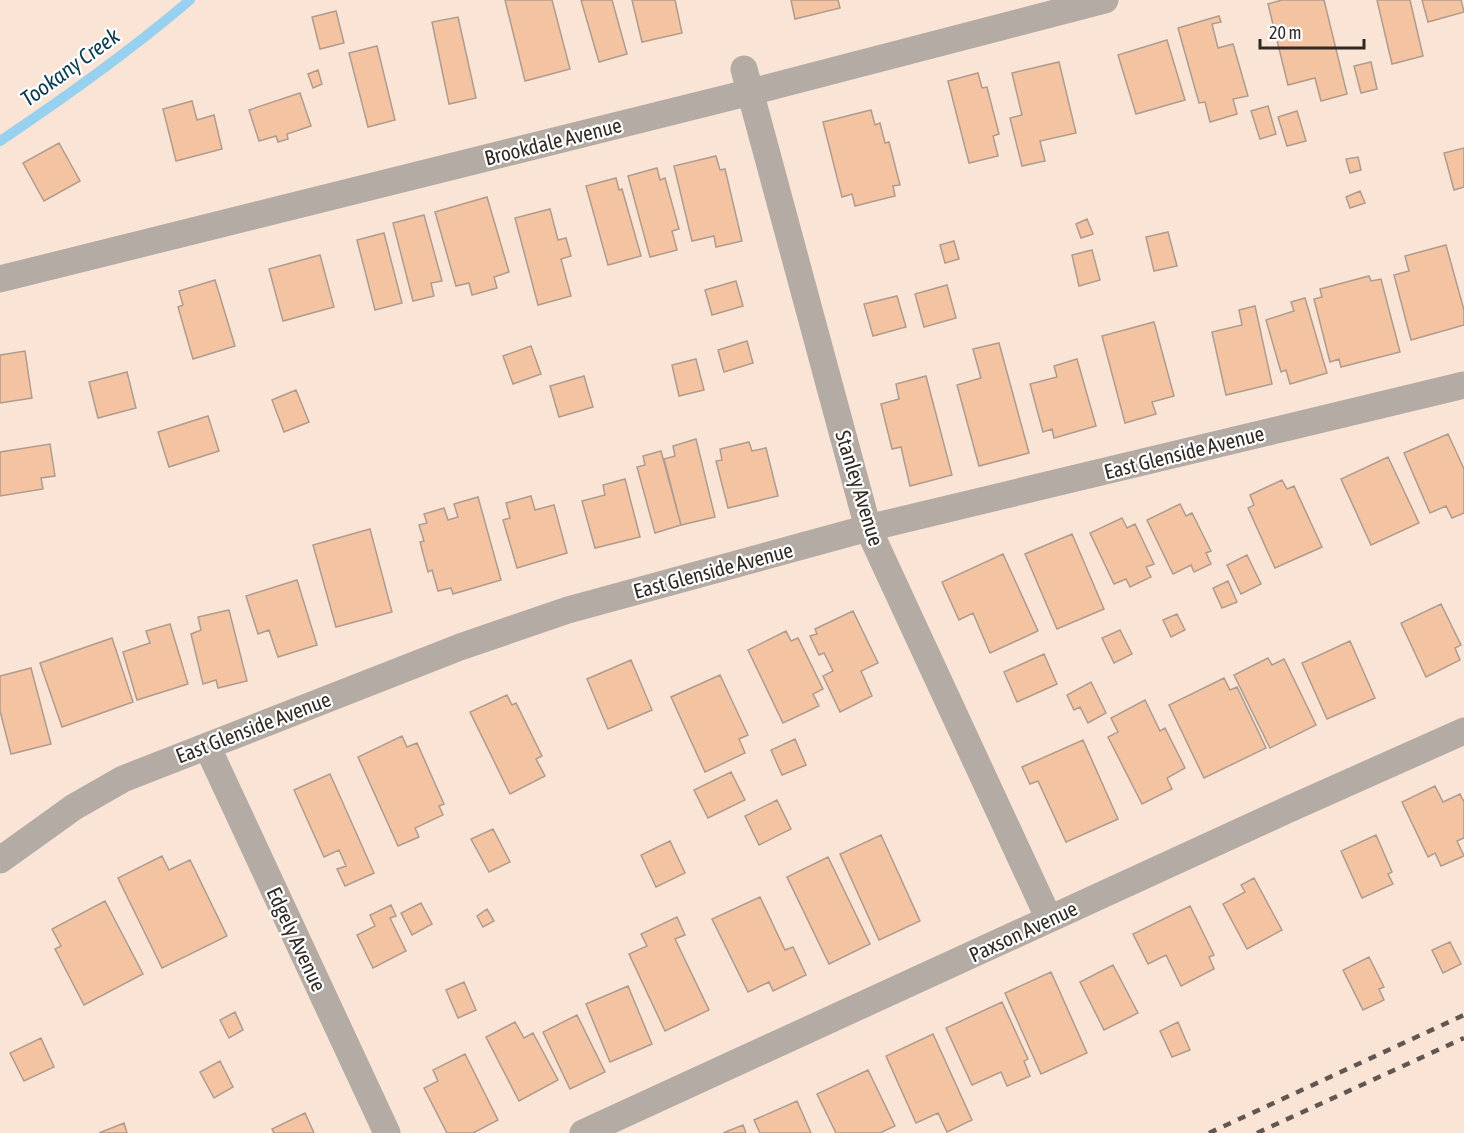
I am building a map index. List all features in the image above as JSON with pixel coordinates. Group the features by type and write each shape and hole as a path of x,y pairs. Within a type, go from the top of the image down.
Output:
{"street":[{"name":"Brookdale Avenue","path":"0,279 747,80 1105,0"},
{"name":"Stanley Avenue","path":"747,80 868,528 1048,919"},
{"name":"East Glenside Avenue","path":"0,860 74,807 123,779 460,647 568,610 868,528 1464,385"},
{"name":"Paxson Avenue","path":"583,1133 1464,731"},
{"name":"Edgely Avenue","path":"207,746 387,1133"}],"building":[{"path":"505,0 552,0 570,69 525,81"},
{"path":"581,0 612,0 627,54 599,62"},
{"path":"632,0 675,0 682,33 642,42"},
{"path":"791,0 838,0 840,8 795,19"},
{"path":"1282,0 1324,0 1347,94 1321,101 1315,78 1288,85 1268,4"},
{"path":"1377,0 1410,0 1423,56 1392,64"},
{"path":"1422,0 1461,0 1464,12 1428,22"},
{"path":"336,11 344,43 320,49 312,17"},
{"path":"1219,16 1221,22 1212,24 1218,48 1233,44 1248,96 1233,99 1237,114 1210,122 1205,102 1199,103 1178,28"},
{"path":"458,17 476,98 449,104 432,22"},
{"path":"1167,40 1185,100 1136,114 1118,55"},
{"path":"377,46 395,120 368,127 349,53"},
{"path":"1059,62 1076,133 1040,141 1045,161 1022,166 1010,118 1022,115 1012,73"},
{"path":"1371,62 1377,89 1361,93 1354,66"},
{"path":"318,70 322,84 313,88 308,74"},
{"path":"978,73 982,88 987,87 999,134 993,136 998,156 969,163 948,81"},
{"path":"300,93 311,126 287,134 288,139 278,142 276,136 259,141 249,110"},
{"path":"192,101 197,120 214,115 222,149 176,161 163,109"},
{"path":"1268,106 1276,134 1260,139 1251,111"},
{"path":"871,110 875,125 880,123 885,143 889,142 900,185 893,186 895,196 855,206 852,194 842,197 823,122"},
{"path":"1297,111 1306,141 1287,146 1278,117"},
{"path":"59,143 80,181 44,201 23,163"},
{"path":"1464,148 1464,187 1454,190 1444,153"},
{"path":"716,156 720,170 725,169 742,241 716,247 714,236 692,241 674,166"},
{"path":"1358,157 1361,170 1350,173 1346,159"},
{"path":"657,168 660,180 665,178 679,229 672,231 677,250 650,257 628,176"},
{"path":"616,178 619,190 622,189 641,256 608,265 586,186"},
{"path":"1360,191 1365,203 1350,208 1346,197"},
{"path":"487,197 509,272 494,277 497,288 472,295 469,283 456,286 435,212"},
{"path":"550,209 558,240 566,238 571,256 561,259 571,296 538,305 515,218"},
{"path":"424,215 442,281 431,283 434,296 413,301 393,223"},
{"path":"1087,219 1093,234 1081,238 1076,224"},
{"path":"1168,232 1177,266 1154,271 1146,237"},
{"path":"384,233 402,303 375,310 357,240"},
{"path":"954,241 959,259 945,263 940,245"},
{"path":"1446,245 1464,310 1464,325 1411,340 1394,275 1409,271 1405,256"},
{"path":"1092,250 1100,280 1079,286 1072,255"},
{"path":"320,255 334,307 283,321 269,269"},
{"path":"1369,276 1371,281 1381,279 1400,352 1341,367 1339,359 1330,362 1314,299 1322,297 1320,289"},
{"path":"215,280 235,346 193,359 178,307 183,305 179,291"},
{"path":"736,281 743,306 712,315 705,290"},
{"path":"947,285 956,318 924,327 915,294"},
{"path":"897,296 906,327 873,336 864,304"},
{"path":"1305,298 1327,373 1290,384 1286,370 1281,372 1266,320 1294,311 1291,302"},
{"path":"1255,306 1272,384 1226,395 1212,332 1242,325 1239,310"},
{"path":"1154,322 1174,396 1152,402 1156,414 1125,423 1102,336"},
{"path":"747,341 753,363 724,372 718,350"},
{"path":"999,343 1029,453 979,466 957,385 981,378 973,349"},
{"path":"531,346 541,374 513,384 503,356"},
{"path":"25,351 32,398 0,403 0,355"},
{"path":"696,359 704,390 679,396 672,365"},
{"path":"1077,359 1096,426 1054,438 1052,429 1043,432 1030,384 1057,377 1054,366"},
{"path":"127,372 136,408 98,418 89,382"},
{"path":"584,376 593,407 559,417 550,386"},
{"path":"926,376 952,475 910,486 901,447 892,449 881,404 899,399 896,384"},
{"path":"296,390 309,422 284,432 272,400"},
{"path":"208,416 219,451 169,467 158,432"},
{"path":"1448,434 1464,469 1464,513 1452,518 1446,506 1430,513 1404,453"},
{"path":"696,439 715,517 681,525 664,459 675,456 673,446"},
{"path":"749,442 752,451 766,448 778,496 728,508 716,461 722,460 720,449"},
{"path":"50,444 55,476 41,478 43,489 0,496 0,452"},
{"path":"661,451 681,525 655,533 637,467 645,465 643,456"},
{"path":"1388,457 1419,523 1371,545 1341,479"},
{"path":"625,479 640,537 595,548 582,501 605,495 603,485"},
{"path":"1282,480 1287,489 1294,486 1322,547 1275,568 1248,508 1254,505 1250,495"},
{"path":"531,496 535,510 554,505 567,553 517,568 503,520 510,518 506,503"},
{"path":"478,497 501,580 453,594 451,588 438,591 432,570 428,572 420,542 424,541 419,525 427,523 424,514 444,508 448,520 458,517 454,504"},
{"path":"1180,504 1186,516 1192,513 1211,551 1206,553 1211,564 1194,572 1191,565 1173,574 1147,520"},
{"path":"1122,518 1127,528 1135,524 1154,564 1146,567 1151,577 1130,587 1126,579 1114,584 1090,533"},
{"path":"370,529 392,612 336,627 313,545"},
{"path":"1072,534 1104,609 1057,629 1025,554"},
{"path":"1003,554 1038,631 990,653 973,613 959,620 942,582"},
{"path":"1247,555 1261,584 1241,594 1227,565"},
{"path":"297,580 317,645 278,657 269,630 258,634 246,596"},
{"path":"1228,581 1237,602 1222,608 1213,588"},
{"path":"1441,604 1461,645 1455,648 1460,660 1426,677 1401,623"},
{"path":"229,610 247,681 218,688 216,680 203,684 191,634 201,630 198,617"},
{"path":"853,611 878,663 861,671 872,696 840,712 823,676 833,671 824,653 819,655 810,636 817,634 815,629"},
{"path":"1177,614 1185,630 1171,637 1163,620"},
{"path":"170,624 188,684 137,700 123,652 150,643 146,631"},
{"path":"1120,630 1132,654 1114,663 1102,638"},
{"path":"786,631 791,641 798,638 823,689 813,694 819,706 783,723 748,650"},
{"path":"112,638 133,702 62,727 40,663"},
{"path":"1350,641 1375,698 1327,719 1302,663"},
{"path":"1044,654 1057,684 1017,702 1004,672"},
{"path":"1268,658 1272,665 1284,659 1316,725 1270,748 1234,675"},
{"path":"631,660 652,710 608,729 587,679"},
{"path":"31,668 51,744 11,754 0,711 0,676"},
{"path":"720,675 748,735 739,739 745,753 705,772 671,697"},
{"path":"1224,678 1230,690 1237,687 1266,748 1204,778 1169,705"},
{"path":"1091,682 1106,713 1088,723 1080,707 1074,710 1067,695"},
{"path":"507,695 512,705 516,703 542,756 536,759 545,776 510,794 470,712"},
{"path":"1145,700 1160,731 1165,728 1185,768 1167,778 1172,789 1142,804 1108,737 1118,732 1111,718"},
{"path":"402,736 407,747 417,743 444,804 439,806 443,815 415,828 419,837 398,846 358,757"},
{"path":"795,739 806,765 782,775 771,750"},
{"path":"1083,740 1118,819 1066,842 1038,781 1030,784 1022,767"},
{"path":"731,772 745,800 708,818 694,790"},
{"path":"330,774 374,873 345,886 337,869 346,866 339,850 324,857 294,790"},
{"path":"1435,786 1443,802 1460,794 1464,802 1464,838 1457,841 1464,856 1441,866 1435,853 1428,857 1402,802"},
{"path":"777,800 791,829 759,845 745,816"},
{"path":"493,829 510,862 489,872 471,839"},
{"path":"881,835 920,921 879,940 840,854"},
{"path":"1376,835 1392,872 1388,874 1393,884 1362,898 1341,851"},
{"path":"670,841 685,873 656,887 641,855"},
{"path":"162,856 169,870 190,860 227,936 162,968 118,878"},
{"path":"828,857 870,944 829,964 787,877"},
{"path":"1254,878 1282,930 1247,949 1223,904 1245,892 1241,885"},
{"path":"760,897 785,950 793,947 806,975 773,991 769,982 748,992 712,919"},
{"path":"105,901 143,974 84,1005 55,949 61,946 52,929"},
{"path":"421,903 432,924 412,935 401,913"},
{"path":"391,905 396,916 390,918 406,951 373,968 357,935 375,926 370,915"},
{"path":"1190,906 1214,955 1209,957 1214,969 1181,986 1166,955 1148,964 1133,934"},
{"path":"487,909 494,921 483,927 477,916"},
{"path":"677,917 685,935 675,939 709,1010 665,1031 629,954 647,946 641,934"},
{"path":"1450,942 1461,964 1443,973 1432,950"},
{"path":"1369,957 1384,987 1379,989 1384,1000 1363,1010 1343,970"},
{"path":"1113,965 1138,1013 1104,1030 1080,982"},
{"path":"1051,972 1087,1053 1041,1074 1005,993"},
{"path":"464,982 476,1010 458,1018 446,990"},
{"path":"628,986 652,1044 610,1062 586,1004"},
{"path":"1002,1002 1028,1059 1024,1061 1030,1076 1007,1086 1001,1072 972,1085 946,1028"},
{"path":"235,1012 243,1030 229,1038 220,1020"},
{"path":"577,1015 605,1072 570,1089 543,1032"},
{"path":"515,1022 524,1038 533,1033 558,1080 519,1101 486,1037"},
{"path":"1178,1022 1190,1050 1172,1057 1160,1031"},
{"path":"933,1034 972,1120 947,1132 938,1113 916,1123 886,1056"},
{"path":"41,1038 54,1067 24,1081 10,1053"},
{"path":"465,1054 498,1120 473,1133 447,1133 424,1088 438,1081 433,1070"},
{"path":"220,1061 233,1087 214,1098 200,1072"},
{"path":"868,1070 895,1126 880,1133 836,1133 817,1094"},
{"path":"797,1101 811,1133 760,1133 754,1120"},
{"path":"305,1113 314,1133 274,1133 272,1129"},
{"path":"124,1123 127,1133 99,1133"},
{"path":"743,1125 746,1133 723,1133"}],"waterway":[{"name":"Tookany Creek","path":"0,141 97,73 190,0"}],"railway":[{"path":"1209,1133 1464,1015"},
{"path":"1257,1133 1464,1038"}]}
